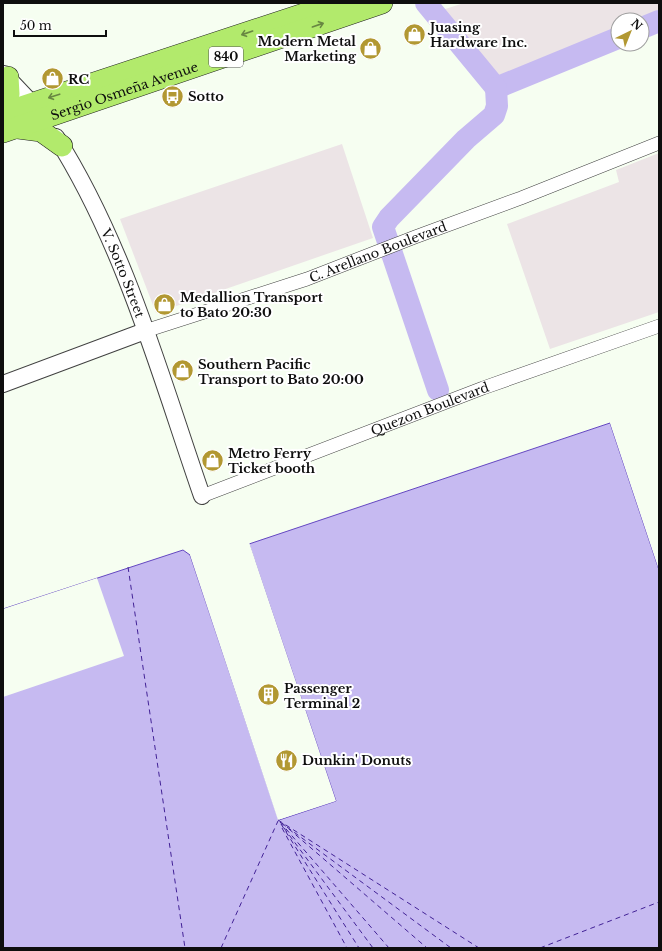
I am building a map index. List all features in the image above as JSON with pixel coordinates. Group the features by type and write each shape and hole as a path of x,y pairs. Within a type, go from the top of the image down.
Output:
{"highway":[{"name":"Sergio Osmeña Avenue","path":"7,125 38,111 300,9 337,3"},
{"name":"Sergio Osmeña Avenue","path":"38,111 69,110 382,3"},
{"path":"3,108 9,94 5,75"},
{"path":"7,125 41,131 59,141 59,123 69,110"}],"street":[{"name":"V. Sotto Street","path":"5,75 38,111 59,141 106,231 145,331 202,496"},
{"name":"C. Arellano Boulevard","path":"3,384 145,331 307,279 521,198 659,143"},
{"name":"Quezon Boulevard","path":"202,496 483,388 659,326"}],"shaded area":[{"path":"464,3 659,3 659,11 650,15 650,12 610,12 610,31 493,79 442,10"},
{"path":"342,144 373,238 156,313 120,219"},
{"path":"659,153 659,312 550,349 507,224 619,182 616,170"},
{"path":"610,423 659,570 659,948 3,948 3,609 183,550 190,555 279,820 336,801 249,544"}],"pier":[{"path":"612,422 659,563 659,570 610,423"},
{"path":"249,542 336,801 278,820 190,555 192,555 280,818 334,800 247,544"},
{"path":"97,578 124,656 3,697 3,609"}],"waterway":[{"path":"426,3 496,88"},
{"path":"650,25 659,21"},
{"path":"496,88 610,41"},
{"path":"438,390 383,227 389,218 466,139 494,115 497,106 496,88"}],"ferry route":[{"path":"128,567 185,948"},
{"path":"278,820 479,948"},
{"path":"221,948 278,821"},
{"path":"280,822 389,948"},
{"path":"282,823 427,948"},
{"path":"281,824 359,948"},
{"path":"287,827 451,948"},
{"path":"282,828 347,948"},
{"path":"284,828 373,948"},
{"path":"540,948 659,902"}],"place":[{"name":"Juasing Hardware Inc.","path":"415,34"},
{"name":"Modern Metal Marketing","path":"371,48"},
{"name":"RC","path":"53,79"},
{"name":"Sotto","path":"172,96"},
{"name":"Medallion Transport to Bato 20:30","path":"164,304"},
{"name":"Southern Pacific Transport to Bato 20:00","path":"183,371"},
{"name":"Metro Ferry Ticket booth","path":"212,460"},
{"name":"Passenger Terminal 2","path":"268,695"},
{"name":"Dunkin' Donuts","path":"286,760"}]}
